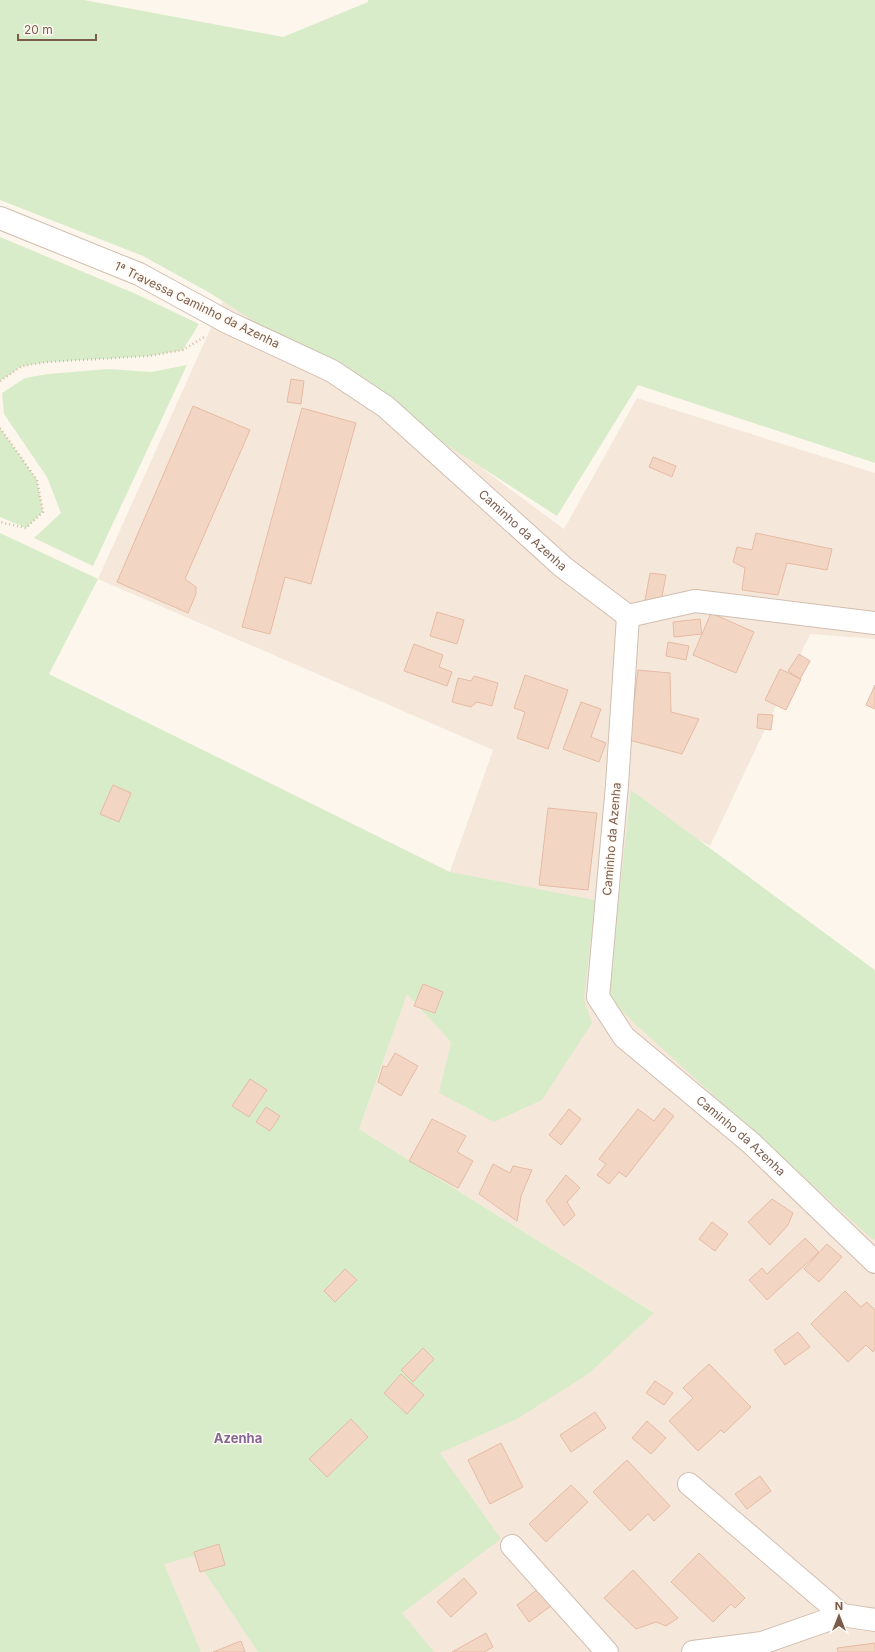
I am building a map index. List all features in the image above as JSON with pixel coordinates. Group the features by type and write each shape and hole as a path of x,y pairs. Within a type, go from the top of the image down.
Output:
{"street":[{"name":"1ª Travessa Caminho da Azenha","path":"0,218 139,274 227,322 332,371 386,406"},
{"name":"Caminho da Azenha","path":"386,406 563,566 628,616 617,785 598,997 624,1037 751,1143 875,1262"},
{"path":"628,616 695,601 875,623"},
{"path":"689,1484 842,1615"},
{"path":"512,1546 607,1652"},
{"path":"693,1652 762,1643 842,1615 875,1620"}],"path":[{"path":"0,382 22,366 47,362 148,356 184,350 227,322"},
{"path":"0,428 38,480 43,512 26,528 0,522"}],"shaded area":[{"path":"231,283 564,529 637,398 875,473 875,639 810,634 710,846 630,801 616,996 875,1218 875,1652 0,1652 0,1499 654,1313 359,1129 493,750 98,579"}],"green space":[{"path":"0,0 84,0 283,37 368,2 368,0 875,0 875,463 638,385 557,516 210,293 143,256 0,200"},
{"path":"0,237 136,294 199,324 183,350 148,356 47,362 22,366 0,381"},
{"path":"187,365 93,566 34,538 61,513 47,477 4,414 2,393 25,378 48,374 109,369 151,372"},
{"path":"0,428 37,480 43,512 26,528 0,517"},
{"path":"0,533 98,579 49,674 450,872 595,900 584,999 592,1023 542,1100 494,1122 439,1093 451,1042 407,994 359,1129 654,1313 588,1374 517,1419 440,1453 501,1539 402,1613 434,1652 258,1652 194,1556 164,1564 201,1652 0,1652"},
{"path":"631,790 875,970 875,1238 873,1240 633,1022 608,996"}],"building":[{"path":"291,379 304,381 301,404 287,402"},
{"path":"193,406 250,430 185,579 196,587 196,594 188,613 117,582"},
{"path":"302,408 356,423 311,584 285,577 270,634 242,627"},
{"path":"653,457 676,466 672,477 649,467"},
{"path":"756,533 832,549 827,570 787,563 778,595 742,590 745,568 733,562 737,547 752,550"},
{"path":"650,573 666,575 661,602 645,600"},
{"path":"437,612 464,620 457,644 430,636"},
{"path":"711,613 754,632 736,673 693,655"},
{"path":"700,619 702,634 674,637 673,622"},
{"path":"668,642 689,646 686,660 666,656"},
{"path":"414,644 443,655 439,667 452,672 447,686 404,671"},
{"path":"799,654 810,661 800,679 788,671"},
{"path":"780,669 801,679 786,710 765,700"},
{"path":"638,670 670,673 671,712 699,719 682,754 629,740"},
{"path":"525,675 568,690 548,749 517,738 525,712 514,708"},
{"path":"474,676 498,683 492,706 477,702 471,707 452,702 458,678 471,681"},
{"path":"875,685 875,709 866,705"},
{"path":"581,702 601,709 591,737 606,743 599,762 563,749"},
{"path":"758,714 773,715 771,730 757,728"},
{"path":"113,785 131,793 119,822 100,814"},
{"path":"548,808 597,813 588,890 539,885"},
{"path":"423,984 443,992 435,1013 414,1006"},
{"path":"395,1053 418,1066 401,1096 378,1082 383,1066 387,1067"},
{"path":"250,1079 267,1090 249,1117 232,1106"},
{"path":"266,1107 280,1116 270,1131 256,1122"},
{"path":"664,1108 674,1116 626,1177 619,1172 609,1184 597,1175 606,1164 599,1159 638,1109 654,1121"},
{"path":"569,1109 581,1119 561,1145 549,1135"},
{"path":"432,1119 466,1136 457,1152 473,1161 458,1188 409,1161"},
{"path":"493,1164 510,1173 513,1166 532,1170 521,1196 517,1221 479,1194"},
{"path":"566,1175 580,1188 567,1202 575,1215 564,1226 546,1201"},
{"path":"772,1199 793,1213 788,1225 770,1245 748,1222"},
{"path":"712,1222 728,1234 715,1251 699,1239"},
{"path":"805,1238 819,1252 767,1300 749,1280 762,1268 767,1274"},
{"path":"827,1244 842,1257 819,1282 804,1269"},
{"path":"345,1269 357,1280 335,1302 324,1291"},
{"path":"845,1291 861,1307 867,1302 875,1310 875,1349 873,1352 866,1345 848,1362 811,1324"},
{"path":"798,1332 810,1347 785,1365 774,1350"},
{"path":"423,1348 434,1359 413,1382 401,1370"},
{"path":"709,1364 751,1407 724,1433 721,1430 698,1451 669,1421 693,1398 683,1388"},
{"path":"401,1374 424,1395 407,1414 384,1393"},
{"path":"655,1381 673,1393 664,1405 646,1393"},
{"path":"595,1412 606,1428 571,1452 560,1435"},
{"path":"351,1419 368,1437 327,1477 309,1459"},
{"path":"647,1421 666,1438 651,1454 632,1438"},
{"path":"501,1443 523,1487 490,1504 468,1460"},
{"path":"627,1460 670,1506 654,1521 648,1514 630,1531 593,1492"},
{"path":"760,1476 771,1491 747,1509 735,1494"},
{"path":"571,1485 588,1502 546,1542 529,1524"},
{"path":"219,1544 225,1565 200,1572 194,1552"},
{"path":"699,1553 745,1598 735,1608 731,1604 713,1622 671,1582"},
{"path":"633,1570 678,1618 666,1626 656,1622 636,1629 604,1598"},
{"path":"464,1578 477,1593 451,1617 437,1602"},
{"path":"542,1586 555,1603 529,1622 517,1605"},
{"path":"486,1633 493,1647 484,1652 452,1652"},
{"path":"241,1641 245,1652 213,1652"},
{"path":"875,1643 875,1652 838,1652 837,1648"}],"district":[{"name":"Azenha","path":"238,1438"}]}
